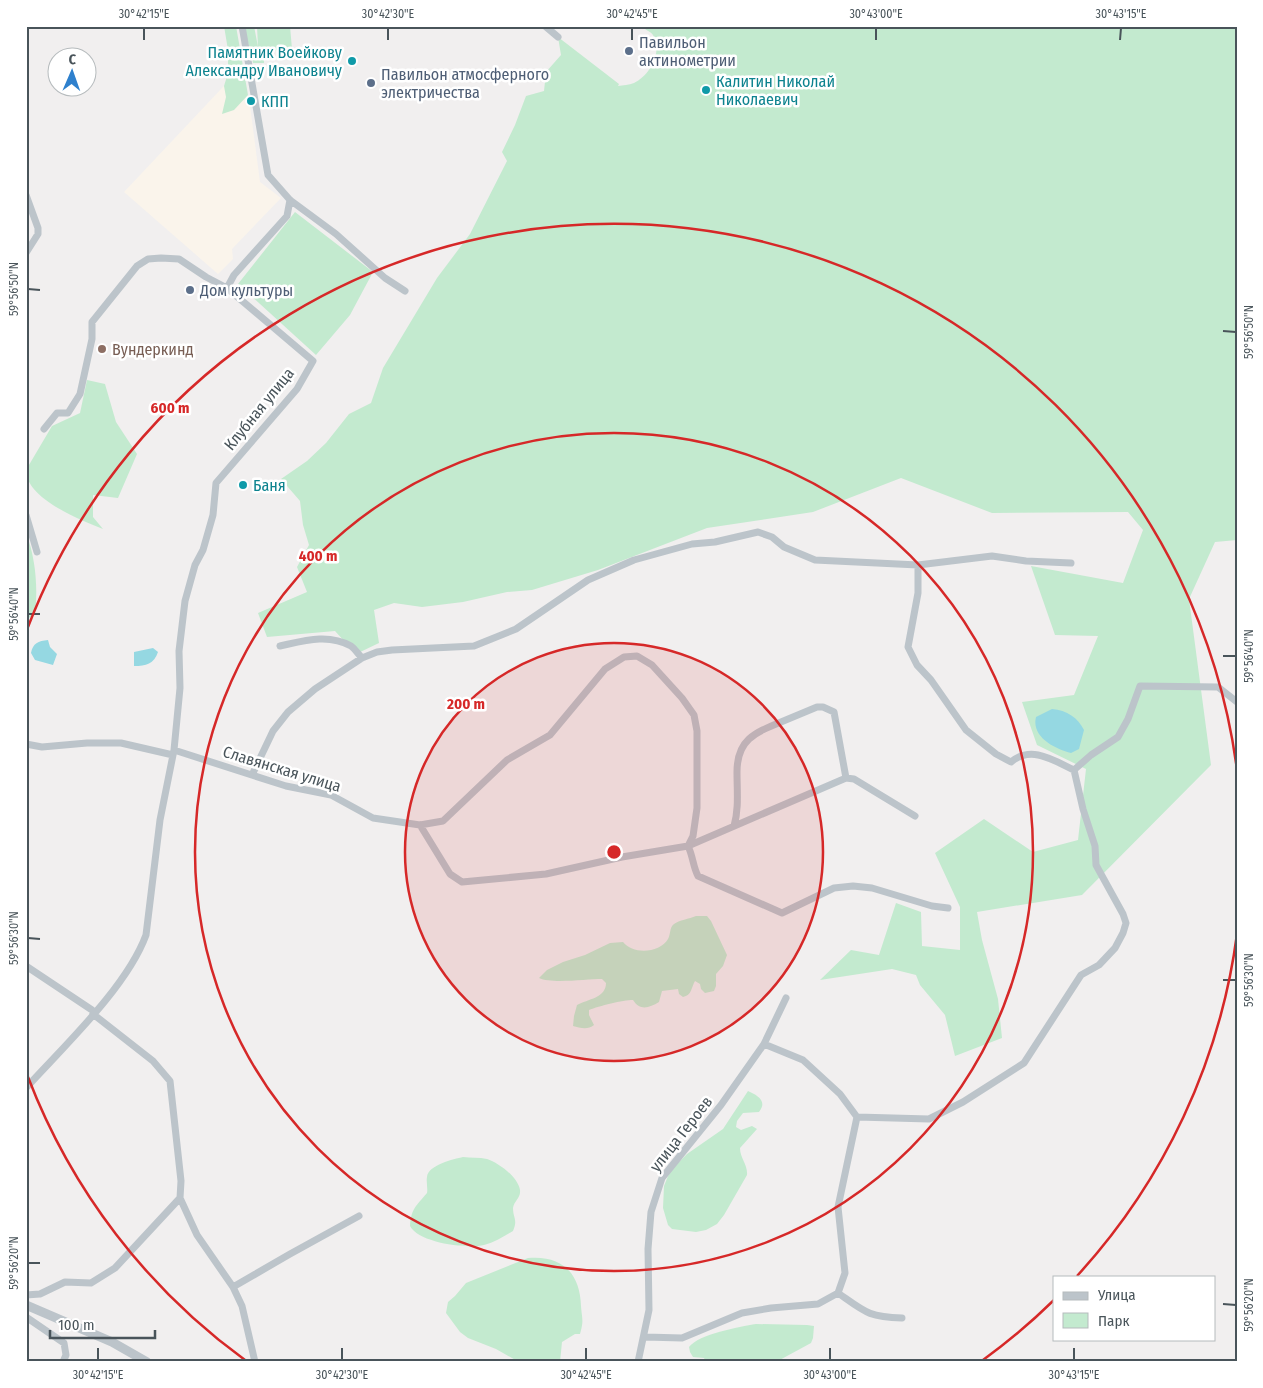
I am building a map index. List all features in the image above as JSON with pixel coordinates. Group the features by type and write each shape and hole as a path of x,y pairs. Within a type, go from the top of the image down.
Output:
{"street":[{"path":"242,26 268,175 290,200 336,234 385,278 405,291"},
{"path":"547,28 558,37"},
{"path":"26,195 38,234 26,253"},
{"path":"44,429 57,413 68,413 80,394 92,339 92,322 137,266 148,259 179,259 227,288 234,275 287,216 290,200"},
{"name":"Клубная улица","path":"173,753 180,688 179,651 186,601 213,515 216,483 297,389 313,360 227,288"},
{"path":"26,516 37,552"},
{"path":"252,775 273,731 288,712 315,689 362,658 376,652 392,650 474,646 516,629 588,580 634,560 692,544 715,542 758,532 772,537 784,546 815,560 918,565 992,556 1026,561 1071,563"},
{"path":"918,565 918,593 908,647 917,665 931,680 966,730 996,754 1011,762 1019,756 1031,753 1053,760 1074,770"},
{"path":"280,646 315,638 333,640 351,647 362,658"},
{"name":"Славянская улица","path":"26,744 42,747 88,743 121,743 173,753 286,786 331,796 372,818 420,825 443,821 507,760 550,735 605,669 624,657 637,656 652,666 682,698 694,715 698,754 698,808 693,836 688,846"},
{"path":"1074,770 1091,755 1118,737 1128,719 1140,686 1218,687 1237,702"},
{"path":"734,826 738,814 737,761 741,748 748,738 760,730 817,707 823,707 834,712 846,778"},
{"path":"26,1088 93,1014 141,948 146,935 160,820 173,753"},
{"path":"857,1117 929,1119 963,1102 1024,1062 1081,975 1099,965 1115,948 1123,934 1126,923 1096,865 1095,846 1083,809 1074,770"},
{"path":"420,825 450,874 462,882 546,874 622,857 688,846 846,778 854,779 915,816"},
{"path":"688,846 692,853 694,869 698,876 782,913 834,888 853,886 872,888 932,906 948,908"},
{"path":"26,966 84,1002 92,1010 93,1014 153,1061 170,1081 180,1198 197,1235 233,1288 242,1306 255,1362"},
{"name":"улица Героев","path":"638,1362 649,1310 648,1249 651,1212 662,1178 721,1105 764,1044 786,998"},
{"path":"644,1337 682,1338 742,1313 771,1308 818,1304 838,1293 845,1273 838,1207 857,1117 840,1094 803,1060 764,1044"},
{"path":"26,1295 40,1294 65,1282 91,1282 115,1268 180,1198"},
{"path":"233,1288 360,1216"},
{"path":"838,1293 866,1313 880,1317 902,1318"},
{"path":"26,1305 112,1342 147,1362"},
{"path":"26,1317 64,1343 65,1358"}],"shaded area":[{"path":"239,70 249,98 260,182 281,198 232,249 233,259 218,274 124,192"}],"green space":[{"path":"224,26 236,26 248,95 234,110 222,114 226,97 224,86 228,73 228,50"},
{"path":"245,26 254,26 258,47 257,26 290,26 292,49 259,52 259,57 264,59 264,63 253,63"},
{"path":"640,26 1237,26 1237,540 1215,542 1189,599 1211,765 1082,895 977,912 982,940 998,999 1002,1038 955,1056 945,1015 920,985 916,975 892,969 820,980 851,950 879,955 896,903 921,912 922,946 960,950 960,907 935,853 984,819 1033,852 1078,840 1086,769 1037,745 1022,702 1074,695 1098,636 1055,635 1031,566 1123,583 1143,530 1128,512 992,513 901,478 813,512 707,528 598,570 532,590 507,592 463,602 422,607 394,603 374,610 379,643 356,654 335,631 267,637 258,613 307,592 297,567 309,545 303,525 300,501 281,479 307,461 326,443 349,414 371,403 383,368 437,278 470,234 507,161 502,152 526,96 544,91 546,72 561,55 558,37 619,84 618,86 632,84 640,79 650,69 656,56 656,42 653,35"},
{"path":"295,212 373,272 350,315 316,355 238,284"},
{"path":"87,380 105,384 116,422 137,454 118,498 93,495 93,517 103,529 69,514 45,499 28,480 26,470 52,426 80,413"},
{"path":"26,533 34,563 36,594 35,615 26,619"},
{"path":"696,916 707,916 711,921 727,955 723,966 716,974 714,991 705,993 701,989 700,984 695,981 690,993 686,996 683,997 679,994 678,989 662,991 659,1002 652,1006 642,1007 633,1000 599,1007 589,1010 589,1015 594,1025 584,1028 573,1026 577,1005 600,995 606,983 602,979 560,981 539,978 547,970 563,962 585,955 610,943 623,942 633,949 653,950 664,944 674,924"},
{"path":"748,1091 760,1099 762,1105 759,1112 743,1113 737,1121 736,1127 741,1130 752,1126 757,1129 740,1148 747,1175 717,1224 706,1230 696,1232 672,1229 668,1225 663,1208 664,1186 668,1176 687,1154 723,1129"},
{"path":"463,1157 484,1158 492,1161 516,1180 520,1190 513,1208 515,1222 513,1231 496,1241 484,1245 467,1246 433,1241 415,1232 410,1226 413,1212 427,1193 428,1173 442,1163"},
{"path":"528,1258 540,1258 559,1263 567,1268 577,1284 582,1317 580,1334 575,1334 562,1342 560,1362 519,1362 496,1349 468,1338 460,1332 446,1313 448,1302 466,1283"},
{"path":"756,1324 814,1326 813,1338 811,1343 776,1362 706,1362 704,1358 693,1357 690,1352 689,1347 701,1338"}],"water":[{"path":"48,640 50,647 57,654 53,665 35,660 31,653 36,643"},
{"path":"153,648 158,652 152,662 142,666 134,666 134,652"},
{"path":"1052,709 1067,713 1082,726 1084,730 1079,749 1071,753 1065,751 1046,741 1037,731 1036,717"}],"place":[{"name":"Павильон актинометрии","path":"629,51"},
{"name":"Памятник Воейкову Александру Ивановичу","path":"352,61"},
{"name":"Павильон атмосферного электричества","path":"371,83"},
{"name":"Калитин Николай Николаевич","path":"706,90"},
{"name":"КПП","path":"251,101"},
{"name":"Дом культуры","path":"190,290"},
{"name":"Вундеркинд","path":"102,349"},
{"name":"Баня","path":"243,485"}]}
